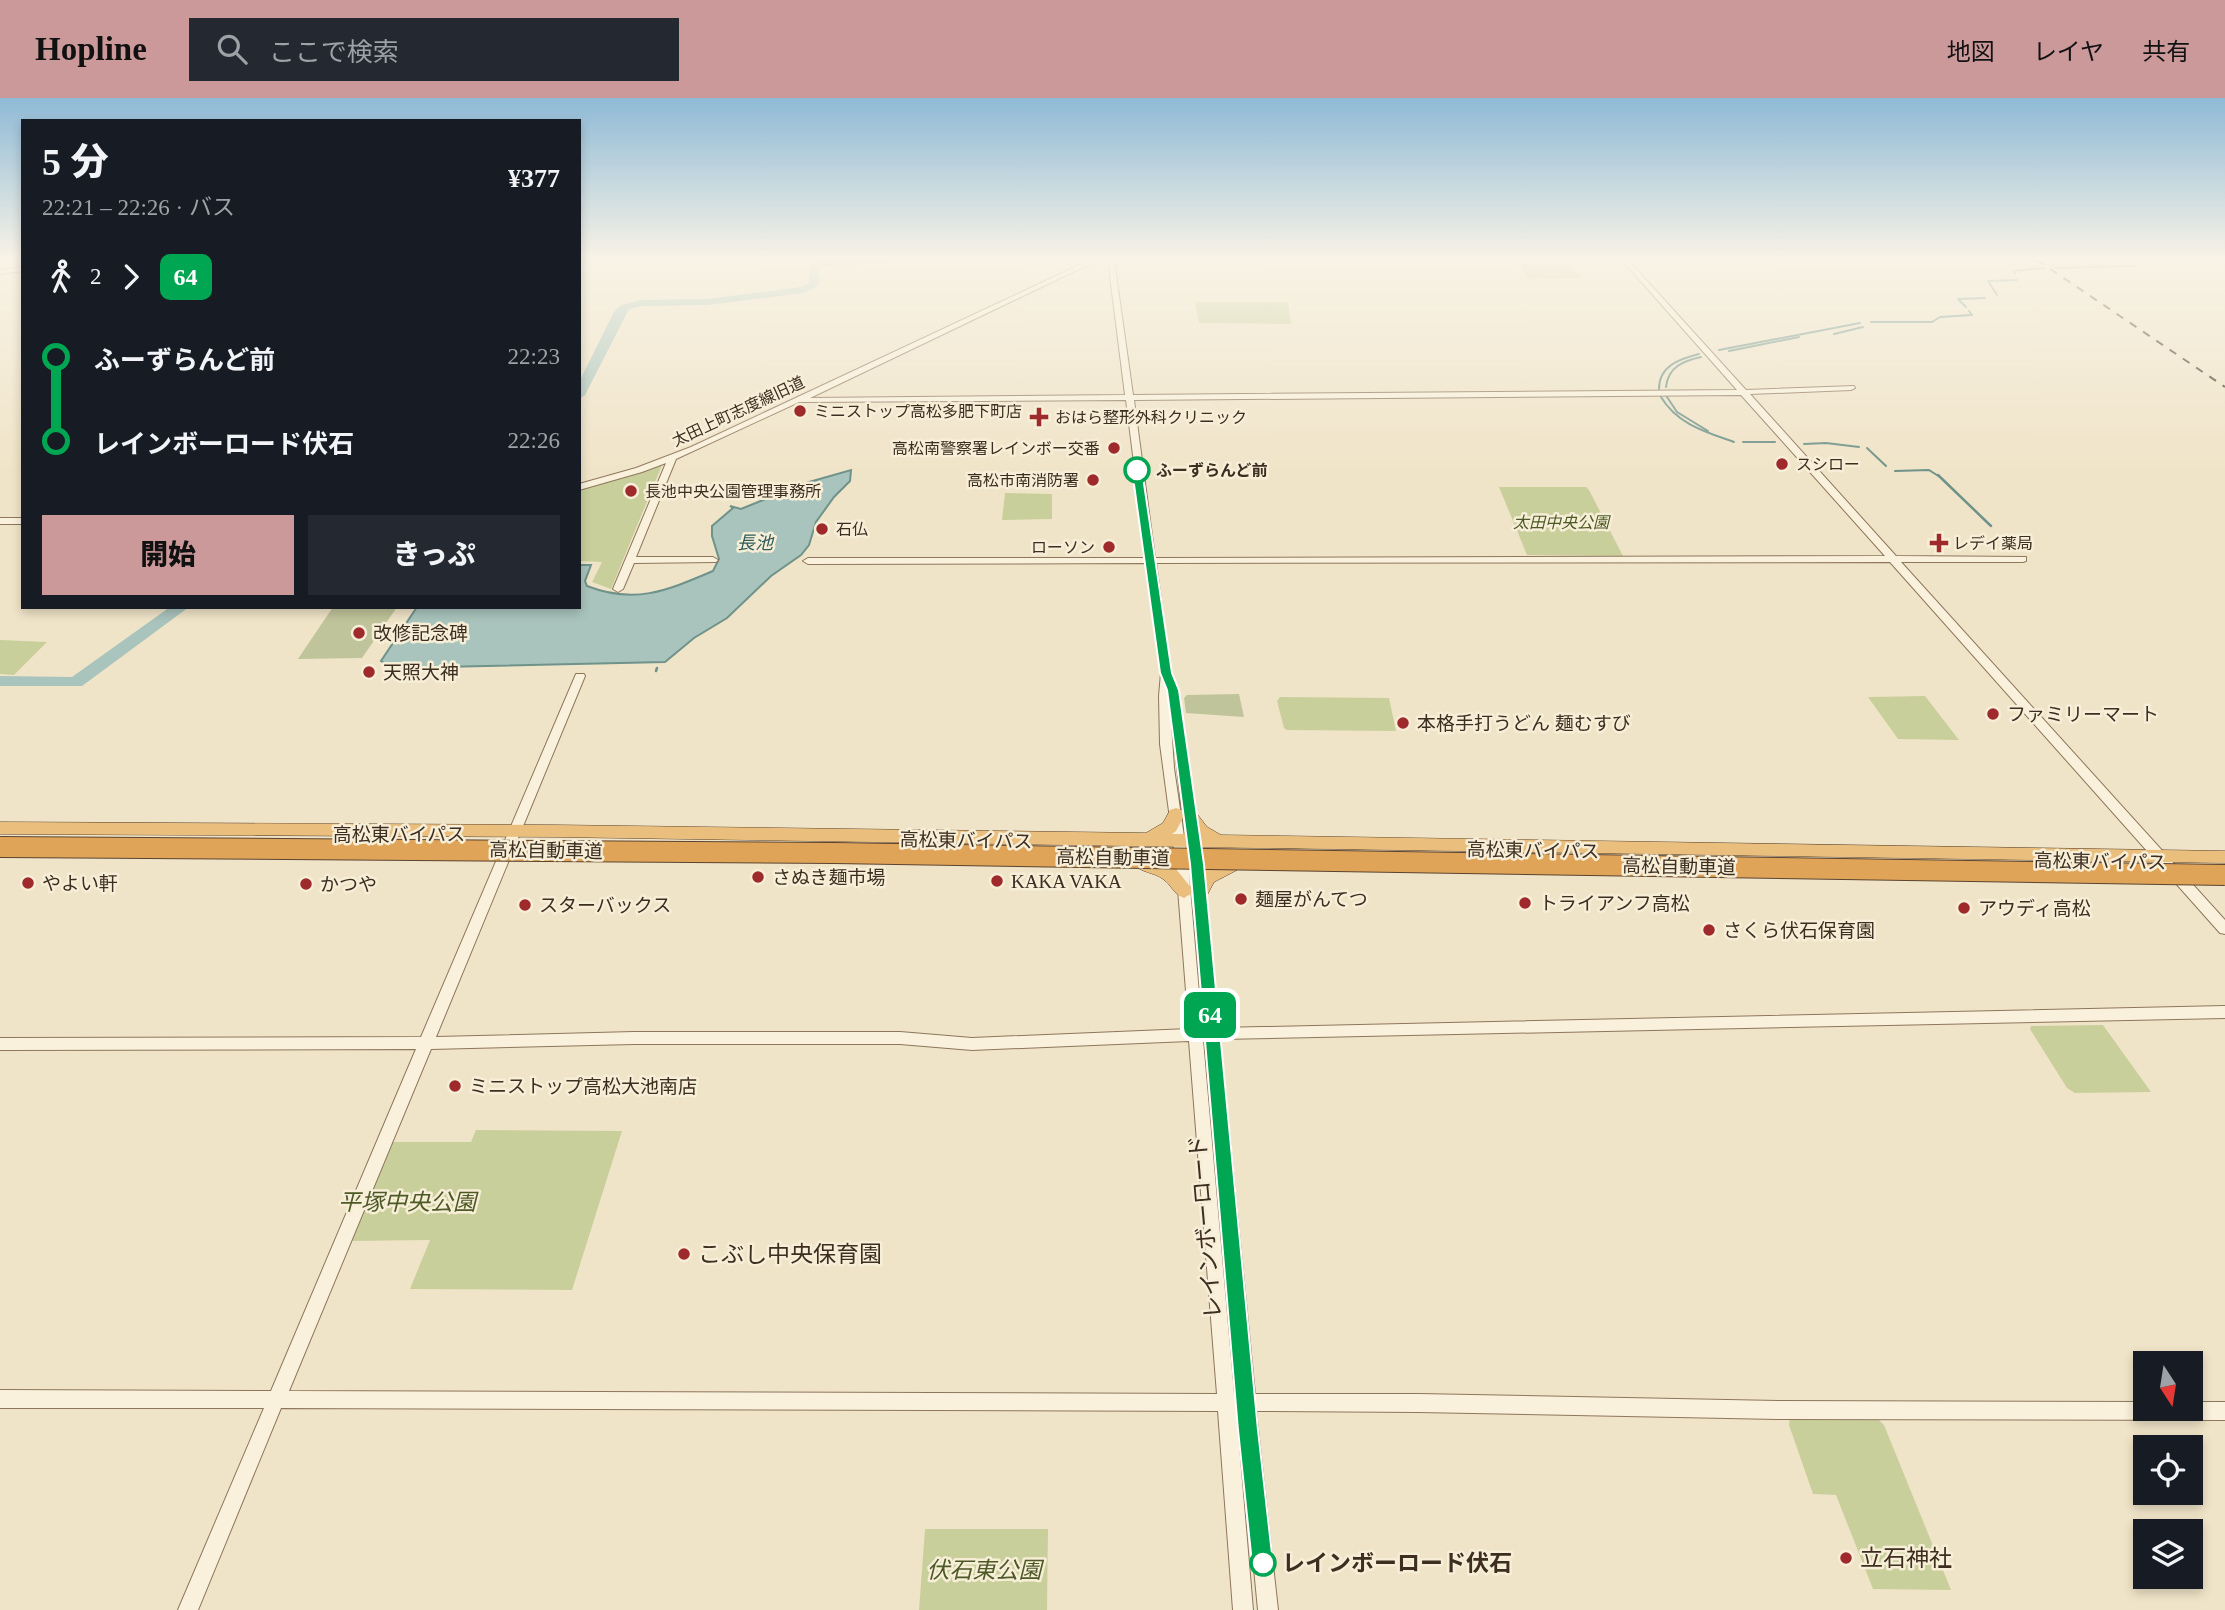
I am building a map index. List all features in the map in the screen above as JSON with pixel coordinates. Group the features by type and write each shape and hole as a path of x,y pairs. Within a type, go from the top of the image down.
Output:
{"highway":[{"path":"1150,838 1183,816 1201,831 1221,839"},
{"name":"高松東バイパス","path":"0,828 517,830 1186,838 2225,857"},
{"name":"高松自動車道","path":"0,837 532,838 2225,864"},
{"name":"高松自動車道","path":"0,847 512,849 2225,875"},
{"name":"高松東バイパス","path":"0,853 1142,863 2225,883"},
{"path":"1142,863 1170,874 1192,892 1206,878 1231,865"}],"street":[{"name":"太田上町志度線旧道","path":"581,486 672,458 946,331"},
{"path":"1120,331 1166,673 1173,690 1186,838"},
{"path":"1688,331 2225,929"},
{"path":"799,400 1743,392 1851,388"},
{"path":"618,589 672,458"},
{"path":"0,521 21,521"},
{"path":"808,561 2023,559"},
{"path":"629,560 713,560"},
{"path":"188,1610 580,676"},
{"name":"レインボーロード","path":"1186,838 1204,1035 1268,1610"},
{"path":"0,1044 426,1043 634,1038 900,1038 972,1044 1204,1035 2225,1012"},
{"name":"レインボーロード","path":"1204,1035 1224,1404 1243,1610"},
{"path":"0,1399 1418,1403 1778,1410 2225,1411"}],"green space":[{"path":"662,465 611,589 592,582 602,562 581,561 581,489"},
{"name":"太田中央公園","path":"1499,487 1586,487 1623,556 1527,555"},
{"path":"1005,493 1052,494 1052,519 1002,520"},
{"path":"332,609 396,609 362,658 298,659"},
{"path":"0,640 47,642 14,675 0,674"},
{"path":"1239,694 1244,717 1186,713 1184,698 1187,695"},
{"path":"1925,696 1959,740 1898,739 1868,697"},
{"path":"1280,697 1389,698 1396,731 1287,730 1284,728 1277,701"},
{"path":"2103,1025 2151,1092 2075,1093 2067,1088 2030,1029 2031,1026"},
{"name":"平塚中央公園","path":"476,1130 622,1131 572,1290 410,1289 430,1240 351,1241 392,1142 471,1142"},
{"path":"1790,1415 1875,1416 1884,1425 1951,1590 1873,1589 1836,1495 1813,1494 1789,1425"},
{"name":"伏石東公園","path":"925,1529 1048,1529 1047,1610 919,1610"}],"water":[{"name":"長池","path":"851,470 850,481 834,497 816,522 809,545 801,555 771,576 727,618 694,638 665,662 392,668 381,661 416,609 581,609 581,565 591,565 585,581 587,586 621,594 652,593 697,578 713,571 719,559 712,526 733,508 730,506 741,509 802,484"}],"waterway":[{"path":"581,391 611,331"},
{"path":"1719,350 1821,331"},
{"path":"1834,334 1848,331"},
{"path":"1729,351 1799,337"},
{"path":"1659,389 1666,369 1684,358 1699,354"},
{"path":"1666,387 1673,370 1701,357"},
{"path":"1661,397 1675,414 1684,420 1734,442"},
{"path":"1667,397 1677,412 1708,431"},
{"path":"1743,442 1775,442"},
{"path":"1804,444 1826,443 1859,447"},
{"path":"1867,448 1886,466"},
{"path":"1895,471 1929,470 1940,477"},
{"path":"1938,475 1991,526"},
{"path":"0,681 76,682 178,609"}],"railway":[{"path":"2141,331 2225,387"}],"bus line":[{"name":"64","path":"1137,470 1166,673 1173,690 1197,864 1248,1430 1263,1563"}],"place":[{"name":"ミニストップ高松多肥下町店","path":"800,411"},
{"name":"おはら整形外科クリニック","path":"1039,417"},
{"name":"高松南警察署レインボー交番","path":"1114,448"},
{"name":"スシロー","path":"1782,464"},
{"name":"ふーずらんど前","path":"1137,470"},
{"name":"高松市南消防署","path":"1093,480"},
{"name":"長池中央公園管理事務所","path":"631,491"},
{"name":"石仏","path":"822,529"},
{"name":"レデイ薬局","path":"1939,543"},
{"name":"ローソン","path":"1109,547"},
{"name":"改修記念碑","path":"359,633"},
{"name":"天照大神","path":"369,672"},
{"name":"ファミリーマート","path":"1993,714"},
{"name":"本格手打うどん 麺むすび","path":"1403,723"},
{"name":"さぬき麺市場","path":"758,877"},
{"name":"KAKA VAKA","path":"997,881"},
{"name":"やよい軒","path":"28,883"},
{"name":"かつや","path":"306,884"},
{"name":"麺屋がんてつ","path":"1241,899"},
{"name":"トライアンフ高松","path":"1525,903"},
{"name":"スターバックス","path":"525,905"},
{"name":"アウディ高松","path":"1964,908"},
{"name":"さくら伏石保育園","path":"1709,930"},
{"name":"ミニストップ高松大池南店","path":"455,1086"},
{"name":"こぶし中央保育園","path":"684,1254"},
{"name":"立石神社","path":"1846,1558"},
{"name":"レインボーロード伏石","path":"1263,1563"}]}
